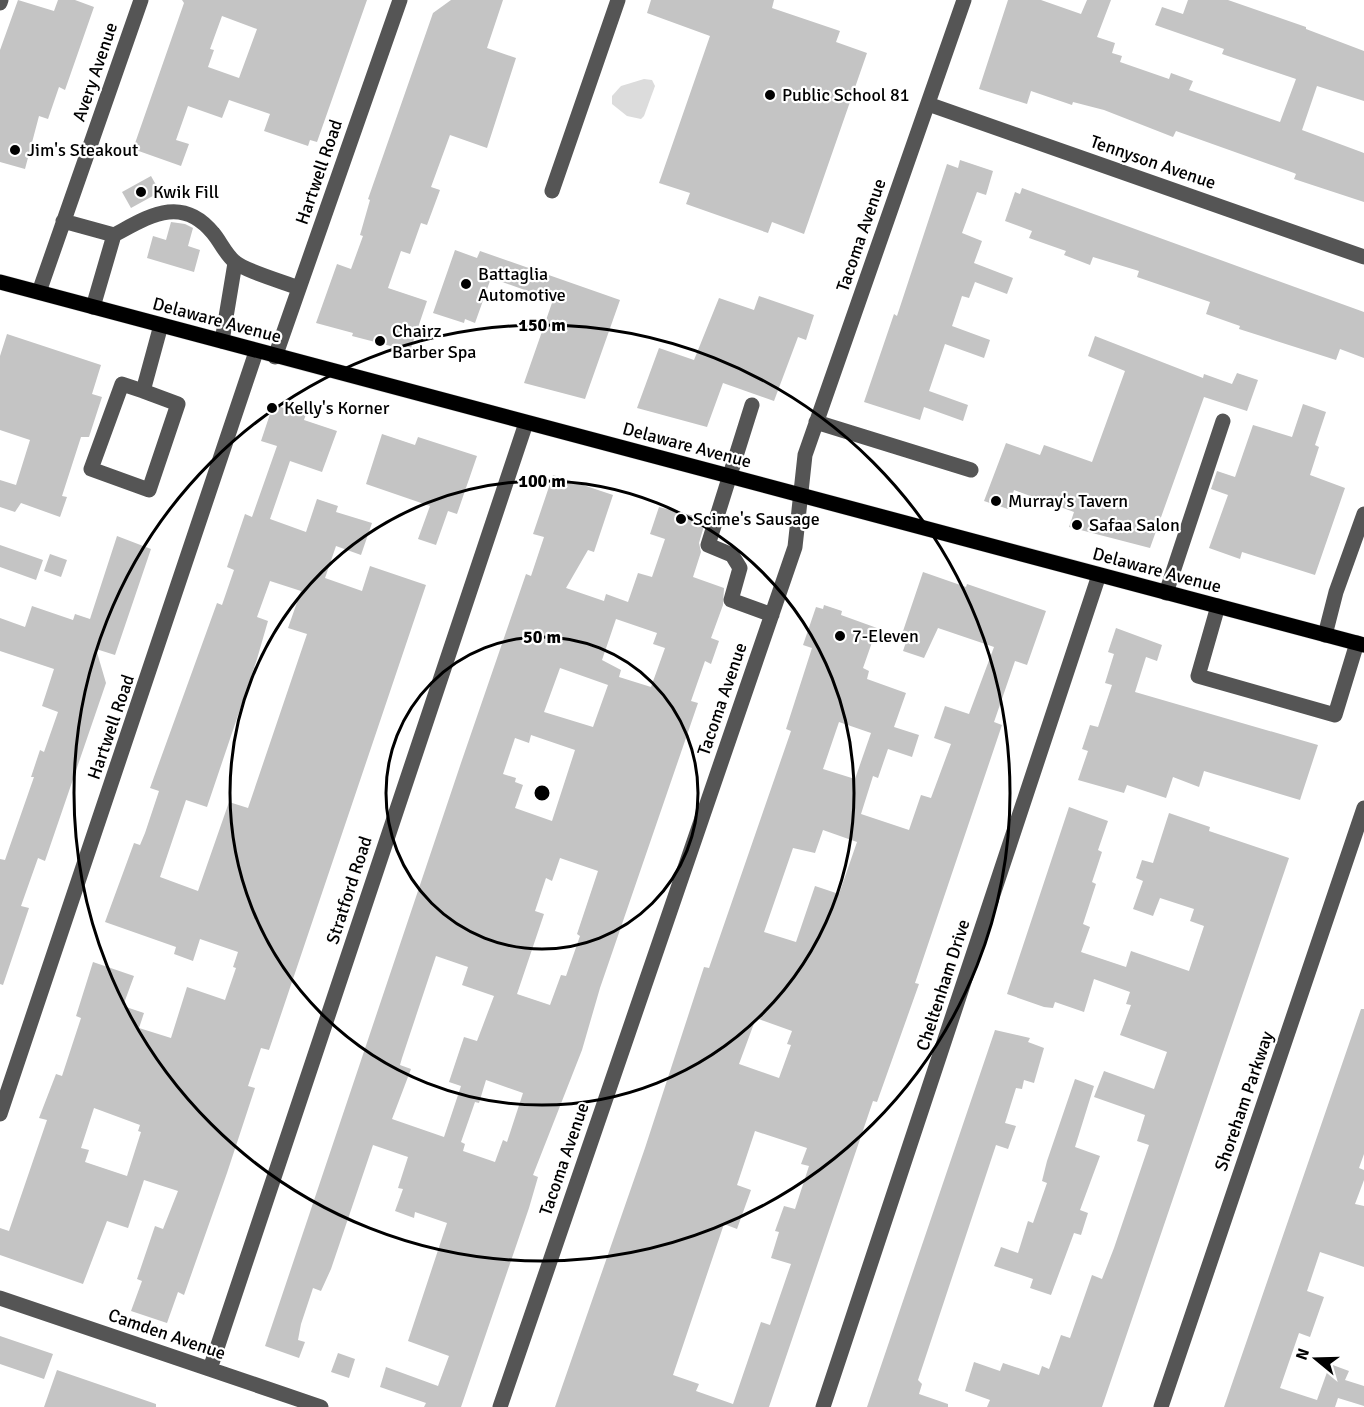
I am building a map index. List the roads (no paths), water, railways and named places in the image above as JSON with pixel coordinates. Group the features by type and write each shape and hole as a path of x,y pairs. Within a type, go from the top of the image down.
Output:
{"main road":[{"name":"Delaware Avenue","path":"0,283 1360,644"}],"street":[{"name":"Avery Avenue","path":"39,292 141,0"},
{"name":"Hartwell Road","path":"275,357 400,0"},
{"path":"552,191 618,0"},
{"name":"Tacoma Avenue","path":"500,1407 795,547 805,455 964,0"},
{"name":"Tennyson Avenue","path":"928,104 1364,257"},
{"path":"63,221 114,235 154,213 168,211 180,213 201,220 235,263 299,288"},
{"path":"93,307 114,235"},
{"path":"222,341 235,263"},
{"path":"143,391 161,325"},
{"name":"Hartwell Road","path":"0,1114 256,352"},
{"path":"122,384 143,391 178,404 149,490 91,469 122,384"},
{"path":"752,405 708,545 732,555 740,568 731,600 772,615"},
{"path":"1166,593 1223,421"},
{"path":"816,422 971,470"},
{"name":"Stratford Road","path":"210,1369 526,423"},
{"path":"1325,635 1336,592 1364,514"},
{"name":"Cheltenham Drive","path":"823,1407 1099,575"},
{"path":"1218,606 1198,676 1335,715 1360,644"},
{"name":"Shoreham Parkway","path":"1161,1407 1364,809"},
{"name":"Camden Avenue","path":"0,1298 321,1407"}],"place":[{"name":"Public School 81","path":"770,95"},
{"name":"Jim's Steakout","path":"15,150"},
{"name":"Kwik Fill","path":"141,192"},
{"name":"Battaglia Automotive","path":"466,284"},
{"name":"Chairz Barber Spa","path":"380,341"},
{"name":"Kelly's Korner","path":"272,408"},
{"name":"Murray's Tavern","path":"996,501"},
{"name":"Scime's Sausage","path":"681,519"},
{"name":"Safaa Salon","path":"1077,525"},
{"name":"7-Eleven","path":"840,636"}]}
